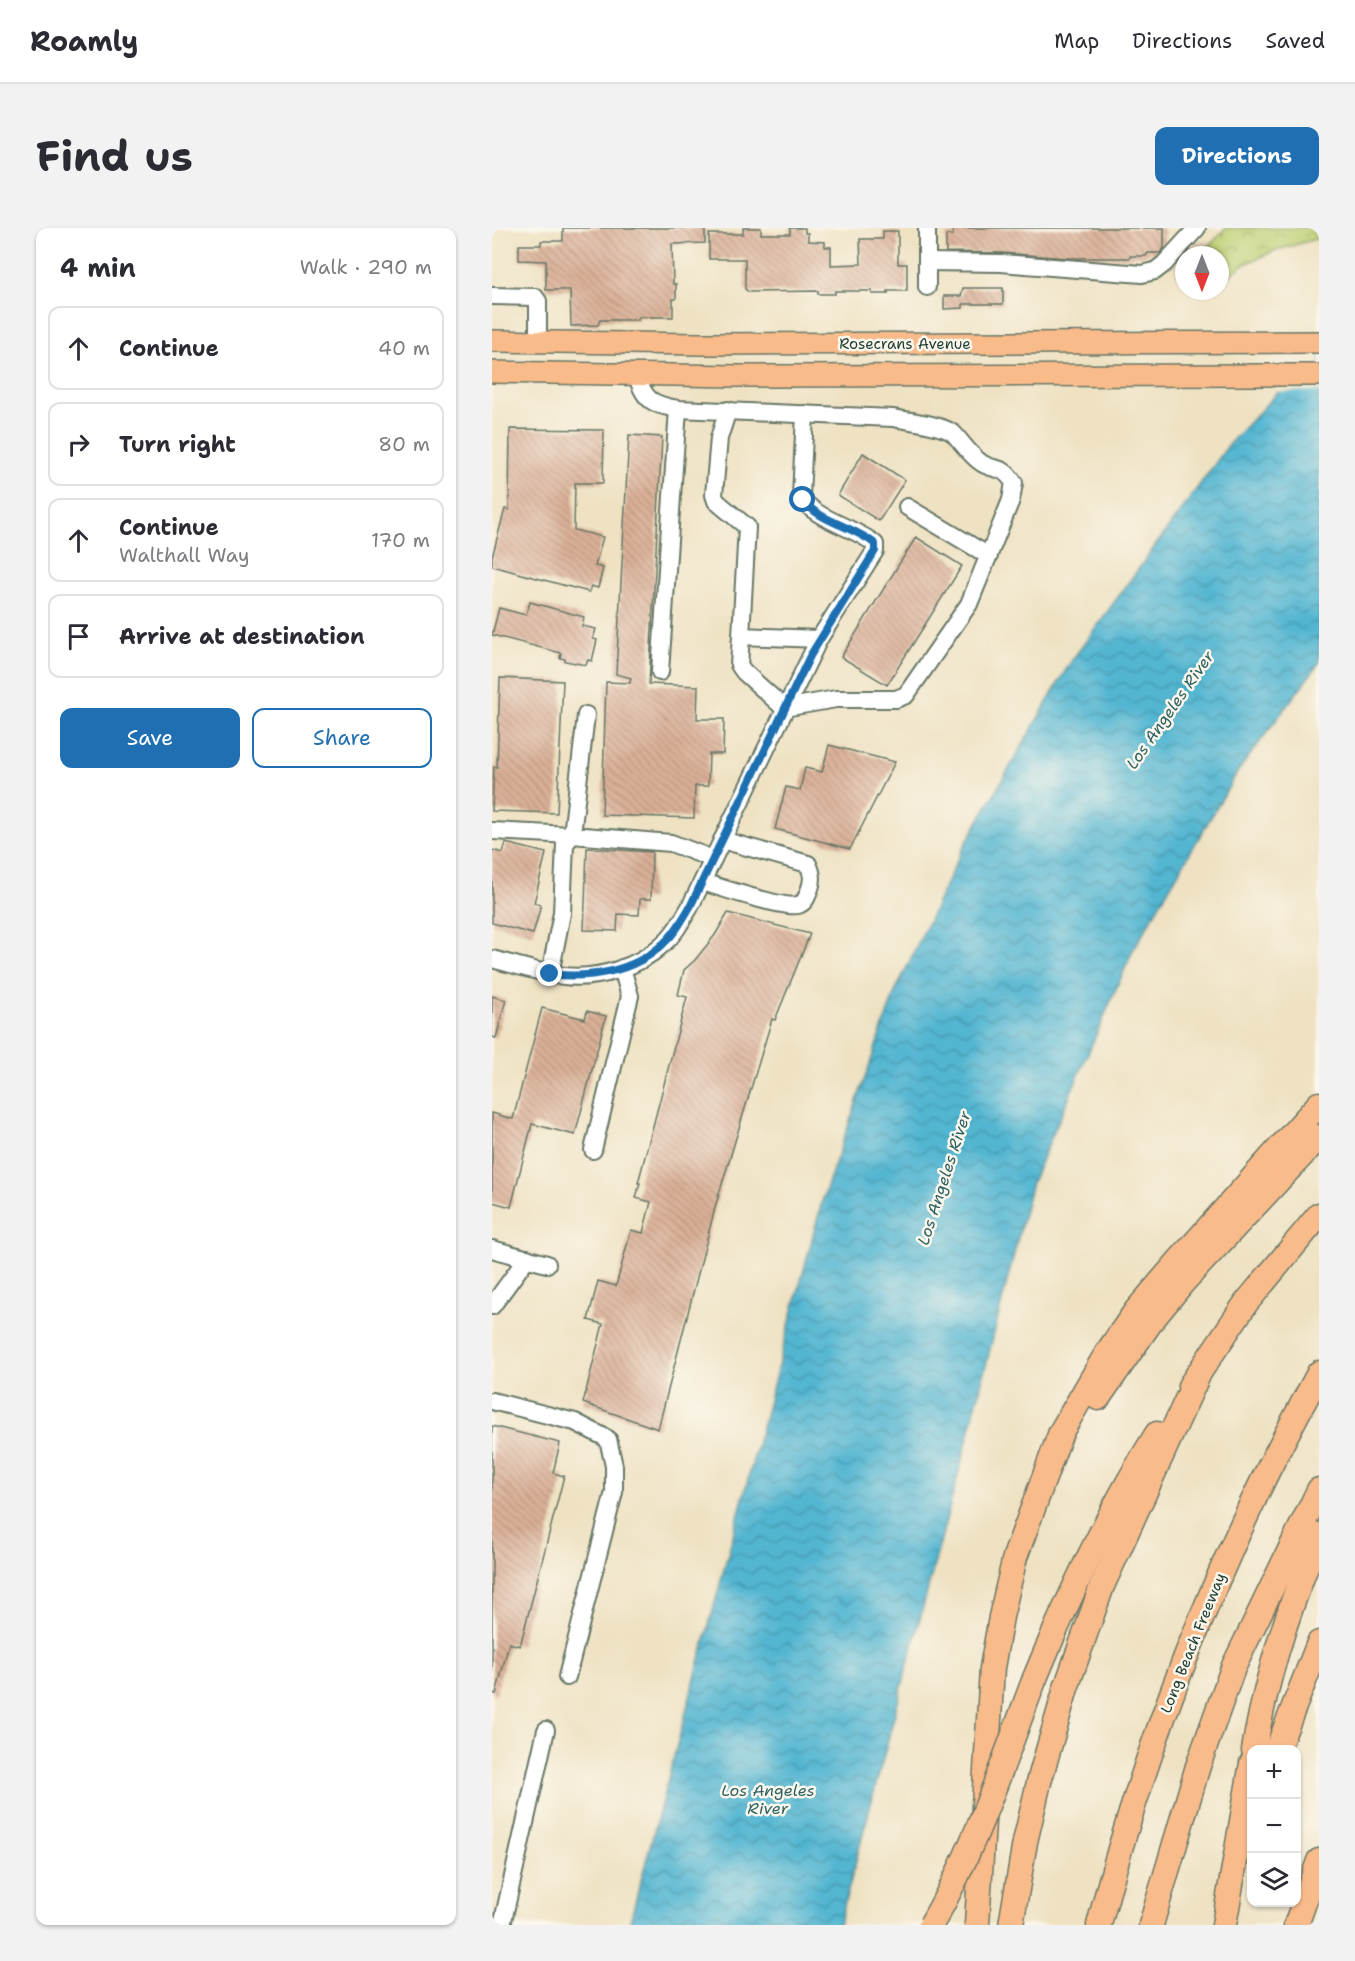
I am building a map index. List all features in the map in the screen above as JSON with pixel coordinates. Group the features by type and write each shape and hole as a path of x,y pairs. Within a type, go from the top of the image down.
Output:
{"highway":[{"path":"977,1925 992,1668 1015,1557 1061,1432 1107,1353 1136,1311 1319,1104"},
{"path":"1045,1477 1152,1320 1184,1281 1319,1137"},
{"path":"931,1925 960,1868 983,1815 1066,1603 1127,1481 1160,1427 1246,1303 1319,1215"},
{"path":"1011,1925 1025,1842 1039,1782 1066,1689 1102,1586 1199,1373"},
{"name":"Long Beach Freeway","path":"1099,1925 1142,1778 1180,1673 1266,1473 1319,1373"},
{"path":"1150,1925 1198,1766 1233,1668 1319,1490"},
{"path":"1255,1745 1258,1722 1277,1653 1306,1564 1319,1535"},
{"path":"1279,1745 1319,1643"},
{"path":"1226,1925 1247,1789"},
{"path":"1226,1925 1247,1846"},
{"path":"1296,1925 1319,1861"}],"main road":[{"name":"Rosecrans Avenue","path":"492,341 825,344 1319,342"},
{"path":"492,372 749,376 1319,375"}],"street":[{"path":"927,228 927,287"},
{"path":"927,262 1001,263 1142,274 1155,271 1164,264 1197,228"},
{"path":"492,296 535,297 538,302 538,342"},
{"path":"636,374 646,397 662,406 678,409 805,414 917,422 951,432 980,463 1007,471 1014,483 1011,500 969,604 906,695 896,699 836,699 784,708"},
{"path":"660,672 678,409"},
{"path":"728,410 719,438 714,495 716,501 747,527 739,665 784,708"},
{"path":"492,959 550,974 583,976 603,973 622,968 652,954 669,938 690,907 819,639 875,551 875,544 867,537 813,510 803,500 801,496 805,414"},
{"path":"907,507 989,556"},
{"path":"741,636 819,639"},
{"path":"550,974 562,913 565,844 572,835 586,715"},
{"path":"492,831 671,843 713,859"},
{"path":"703,882 781,904 797,905 807,898 812,872 808,864 722,840"},
{"path":"593,1150 630,996 622,968"},
{"path":"492,1249 547,1264"},
{"path":"492,1306 527,1258"},
{"path":"492,1401 575,1422 608,1439 614,1466 614,1492 567,1677"},
{"path":"502,1925 546,1730"}],"green space":[{"path":"1226,228 1319,228 1319,238 1274,251 1243,265 1229,276 1229,246 1209,246"}],"water":[{"name":"Los Angeles River","path":"1319,348 1319,663 1238,771 1133,950 1032,1182 968,1437 839,1925 629,1925 823,1198 895,992 963,848 1070,663 1230,443"}],"pier":[{"path":"1319,345 1319,391 1274,392 1317,346"}],"building":[{"path":"563,228 705,228 705,243 672,244 673,284 676,284 673,317 600,320 598,325 571,326 570,290 546,290 546,261 519,260 519,245 541,245 541,241 563,241"},
{"path":"743,228 761,228 761,234 790,234 790,228 805,228 808,241 825,242 825,247 831,247 831,265 861,264 860,239 883,239 883,231 898,231 898,264 907,264 907,291 888,291 888,294 872,294 872,291 835,291 835,294 818,294 818,291 749,292 745,289 745,259 709,259 709,234 743,234"},
{"path":"953,228 1164,228 1164,248 1160,253 1130,256 1130,258 1067,258 946,252 946,235 953,235"},
{"path":"963,288 1003,288 1003,304 963,304 963,308 944,309 944,296 961,296"},
{"path":"510,429 604,430 603,483 575,483 574,530 603,537 595,566 603,568 598,588 591,586 589,592 492,566 492,557 505,509 509,510"},
{"path":"629,435 662,437 649,684 698,686 697,719 724,719 723,754 709,754 708,786 695,786 694,818 602,815 606,682 630,683 631,678 616,674"},
{"path":"863,453 905,480 879,521 838,495"},
{"path":"916,537 962,566 887,685 841,657"},
{"path":"530,602 584,617 582,626 596,629 593,639 597,640 592,661 588,660 586,665 565,661 560,658 561,653 492,635 499,608 526,615"},
{"path":"500,678 563,681 557,813 492,811 494,767 497,767"},
{"path":"829,745 895,762 850,849 775,829 786,787 800,790 805,768 822,772"},
{"path":"506,843 546,853 534,903 541,905 533,934 492,923 492,850 503,853"},
{"path":"587,848 652,852 651,899 640,899 639,915 618,914 617,931 584,930"},
{"path":"728,913 810,934 775,1020 772,1019 716,1204 658,1429 583,1403 603,1324 588,1320 598,1281 616,1286 631,1230 643,1233 651,1202 636,1198 640,1183 638,1183 687,997 678,995 684,970 715,935"},
{"path":"492,996 506,1000 496,1038 492,1037"},
{"path":"542,1008 585,1019 587,1011 606,1016 575,1135 532,1124 511,1207 492,1202 492,1113 513,1119"},
{"path":"492,1426 560,1443 553,1473 564,1476 520,1646 509,1643 496,1694 492,1693"}],"route":[{"path":"550,974 583,976 603,973 637,962 664,944 690,907 810,656 875,551 875,544 867,537 813,510 803,500"}]}
